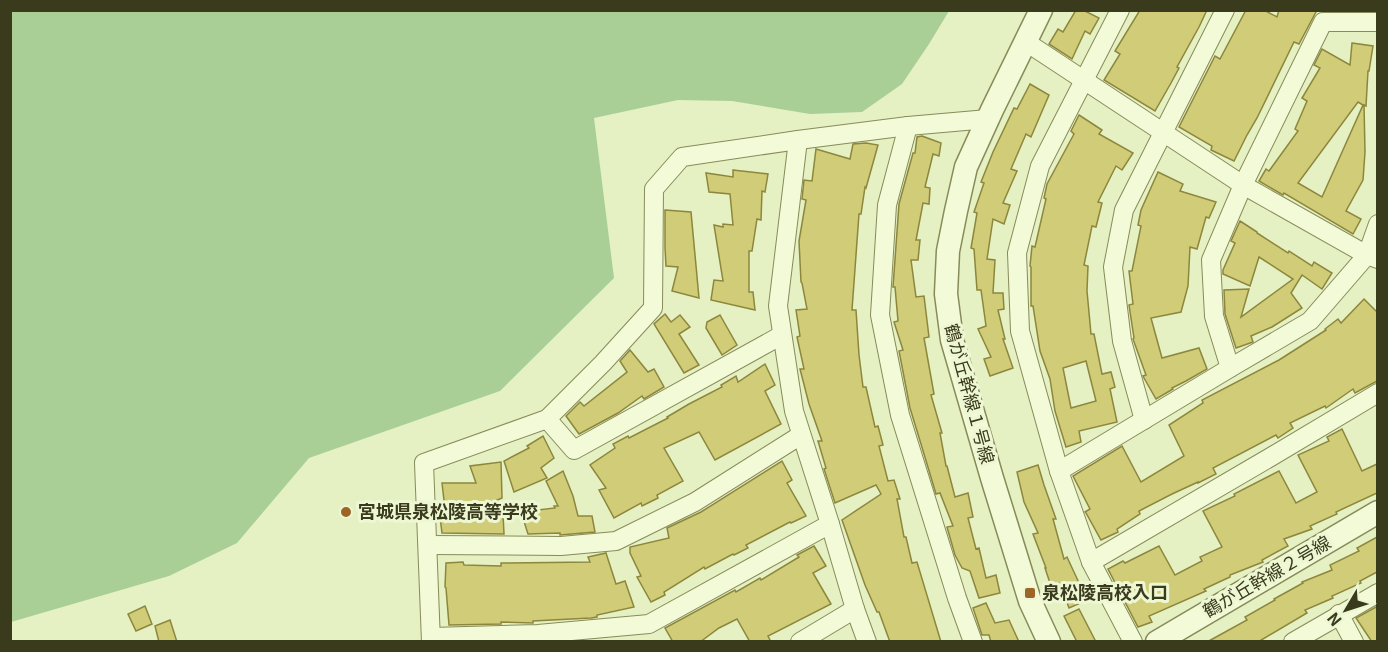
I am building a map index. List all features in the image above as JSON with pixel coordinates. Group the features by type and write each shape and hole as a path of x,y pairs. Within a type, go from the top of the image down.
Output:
{"street":[{"name":"鶴が丘幹線１号線","path":"1041,10 966,167 948,250 946,294 952,340 992,478 1030,601 1049,642"},
{"path":"1120,10 1040,166 1017,253 1020,331 1059,471 1091,562 1133,642"},
{"path":"1144,420 1122,341 1113,267 1124,210 1225,10"},
{"path":"1230,368 1214,316 1211,260 1243,185 1323,22 1377,22"},
{"path":"1026,42 1243,185 1372,257"},
{"path":"830,524 649,624 538,634 431,639 424,463 547,419 603,363 653,308 654,189 682,157 908,126 988,119"},
{"path":"908,126 887,205 880,315 900,415 973,642"},
{"path":"798,140 778,306 794,411 867,642"},
{"path":"1059,471 1310,321 1372,257 1377,224"},
{"path":"547,419 573,450 782,335"},
{"path":"1091,562 1377,393"},
{"path":"428,545 561,546 616,541 695,502 801,435"},
{"name":"鶴が丘幹線２号線","path":"1157,642 1377,512"},
{"path":"1293,642 1377,593"},
{"path":"800,642 855,609"},
{"path":"1340,614 1354,642"}],"green space":[{"path":"11,10 949,11 902,84 862,112 810,114 732,101 678,100 594,118 614,278 500,391 309,458 237,543 169,576 11,622"}],"building":[{"path":"1076,10 1083,10 1099,18 1090,34 1085,31 1072,59 1049,44 1058,29 1063,32"},
{"path":"1140,10 1207,10 1155,111 1104,80 1120,54 1115,51"},
{"path":"1246,10 1264,10 1277,17 1279,10 1317,10 1299,44 1294,42 1234,161 1211,150 1212,146 1179,127 1215,56 1220,59"},
{"path":"1352,43 1373,46 1368,71 1366,106 1364,105 1363,180 1346,211 1361,219 1353,234 1284,193 1283,195 1259,181 1266,169 1269,171 1298,131 1295,129 1307,101 1302,98 1320,68 1314,65 1322,49 1350,65","holes":["1358,102 1363,105 1322,197 1298,183"]},
{"path":"1030,84 1049,95 1031,137 1026,134 1011,169 1017,171 1003,203 1010,205 1004,224 993,219 987,259 995,260 993,293 1003,293 1004,309 998,310 1005,339 1003,339 1013,368 990,376 984,359 991,357 978,329 986,326 981,290 977,290 974,249 971,248 977,213 974,212 984,183 981,182 993,152 1014,108 1017,109"},
{"path":"1079,115 1102,130 1099,134 1133,153 1122,170 1116,166 1098,202 1102,203 1096,227 1092,226 1084,265 1088,266 1087,291 1091,334 1094,334 1102,374 1111,372 1115,387 1110,389 1117,422 1079,431 1081,442 1066,447 1055,411 1050,379 1040,351 1033,306 1031,306 1030,266 1032,246 1035,247 1046,199 1044,198 1047,184 1074,134 1071,131","holes":["1086,361 1096,401 1071,408 1063,368"]},
{"path":"922,136 941,143 939,156 933,154 925,187 930,188 929,204 923,203 916,240 920,240 918,260 911,260 916,297 924,296 929,337 924,338 934,394 931,395 942,433 940,433 946,466 955,497 968,493 973,517 968,518 976,549 979,548 986,578 996,575 1000,593 979,598 970,571 962,568 955,555 947,527 953,526 940,493 936,494 910,408 899,351 903,350 894,322 898,321 895,287 893,287 899,204 913,153 915,153 917,137"},
{"path":"853,144 878,145 865,187 861,214 859,214 852,310 856,310 863,387 866,387 875,427 878,426 883,445 879,446 888,481 894,480 900,499 897,499 904,537 906,537 912,563 917,562 941,642 890,642 879,612 865,585 842,520 881,494 876,485 835,503 818,441 822,441 800,369 804,369 797,337 800,336 796,310 807,309 801,282 799,241 806,200 802,199 804,180 812,181 816,149 850,159"},
{"path":"733,170 768,174 765,192 762,191 761,220 757,219 752,251 749,251 749,292 753,292 755,310 711,300 714,280 723,281 714,225 723,227 723,224 733,225 730,194 709,192 706,173 733,177"},
{"path":"1158,172 1183,184 1180,191 1216,202 1209,218 1206,217 1197,249 1190,247 1188,286 1181,312 1151,318 1162,358 1199,348 1207,369 1156,399 1143,376 1146,375 1133,339 1129,305 1133,304 1129,271 1132,271 1141,226 1138,225 1141,210"},
{"path":"665,210 691,212 699,298 672,291 678,267 666,266"},
{"path":"1240,221 1288,253 1289,251 1312,266 1314,262 1332,273 1322,289 1302,275 1291,293 1302,308 1272,327 1251,336 1253,342 1236,348 1225,314 1224,290 1249,289 1241,317 1293,279 1259,257 1250,286 1223,274 1235,243 1231,241"},
{"path":"1364,299 1377,312 1377,381 1355,393 1353,389 1326,408 1325,406 1290,423 1293,428 1278,438 1276,435 1213,468 1216,474 1139,511 1140,514 1117,529 1118,532 1101,540 1085,512 1090,509 1073,476 1122,446 1141,482 1184,456 1169,425 1203,403 1202,400 1279,360 1326,330 1338,319 1341,323"},
{"path":"665,314 671,322 680,315 690,327 679,334 699,365 684,373 654,324"},
{"path":"720,315 737,345 722,355 706,328 707,322"},
{"path":"630,350 648,372 654,369 664,387 644,399 642,396 618,413 579,434 566,416 580,402 584,406 627,372 620,361"},
{"path":"765,364 775,385 765,391 781,424 715,460 699,432 664,448 683,481 657,495 658,498 642,506 641,503 614,518 599,490 606,488 590,465 615,448 613,444 668,418 722,387 721,385 736,376 738,382"},
{"path":"1342,429 1362,471 1377,464 1377,493 1310,526 1312,529 1284,539 1288,546 1262,560 1263,562 1230,575 1204,589 1206,591 1149,616 1152,622 1138,627 1108,569 1159,546 1175,575 1202,561 1200,557 1222,547 1203,511 1279,471 1296,503 1317,492 1298,455 1329,441 1327,437"},
{"path":"543,436 554,458 541,468 547,478 514,492 504,461 529,448 527,446"},
{"path":"782,461 792,480 787,483 806,516 746,545 748,548 734,555 705,569 704,567 664,592 665,595 651,602 637,577 641,576 630,553 630,547 669,538 667,528 701,512"},
{"path":"501,462 502,498 454,519 503,514 504,534 442,533 439,509 445,509 442,483 476,483 470,466"},
{"path":"1038,465 1056,519 1053,519 1064,559 1067,557 1087,600 1069,608 1060,583 1051,586 1033,534 1038,533 1024,502 1017,472"},
{"path":"563,471 578,516 592,516 595,532 560,535 560,533 528,534 521,512 558,506 546,481"},
{"path":"1377,537 1377,572 1360,581 1361,583 1305,610 1307,613 1258,642 1207,642 1247,620 1245,617 1302,582 1332,570 1330,565 1359,551 1357,548"},
{"path":"814,546 826,566 813,573 831,604 768,636 771,642 750,642 737,619 719,628 700,642 673,642 665,628 735,590 736,592 760,578 761,580"},
{"path":"606,553 616,584 625,581 634,607 591,618 533,621 533,623 449,625 445,587 446,563 463,562 464,565 501,566 501,563 590,562 588,557"},
{"path":"986,603 995,623 1009,620 1019,642 991,642 989,635 982,635 973,608"},
{"path":"145,606 152,624 136,631 128,614"},
{"path":"1376,607 1377,642 1372,642 1356,618"},
{"path":"1079,609 1096,642 1077,642 1064,616"},
{"path":"170,620 177,642 159,642 155,626"}],"place":[{"name":"宮城県泉松陵高等学校","path":"346,512"},
{"name":"泉松陵高校入口","path":"1030,593"}]}
